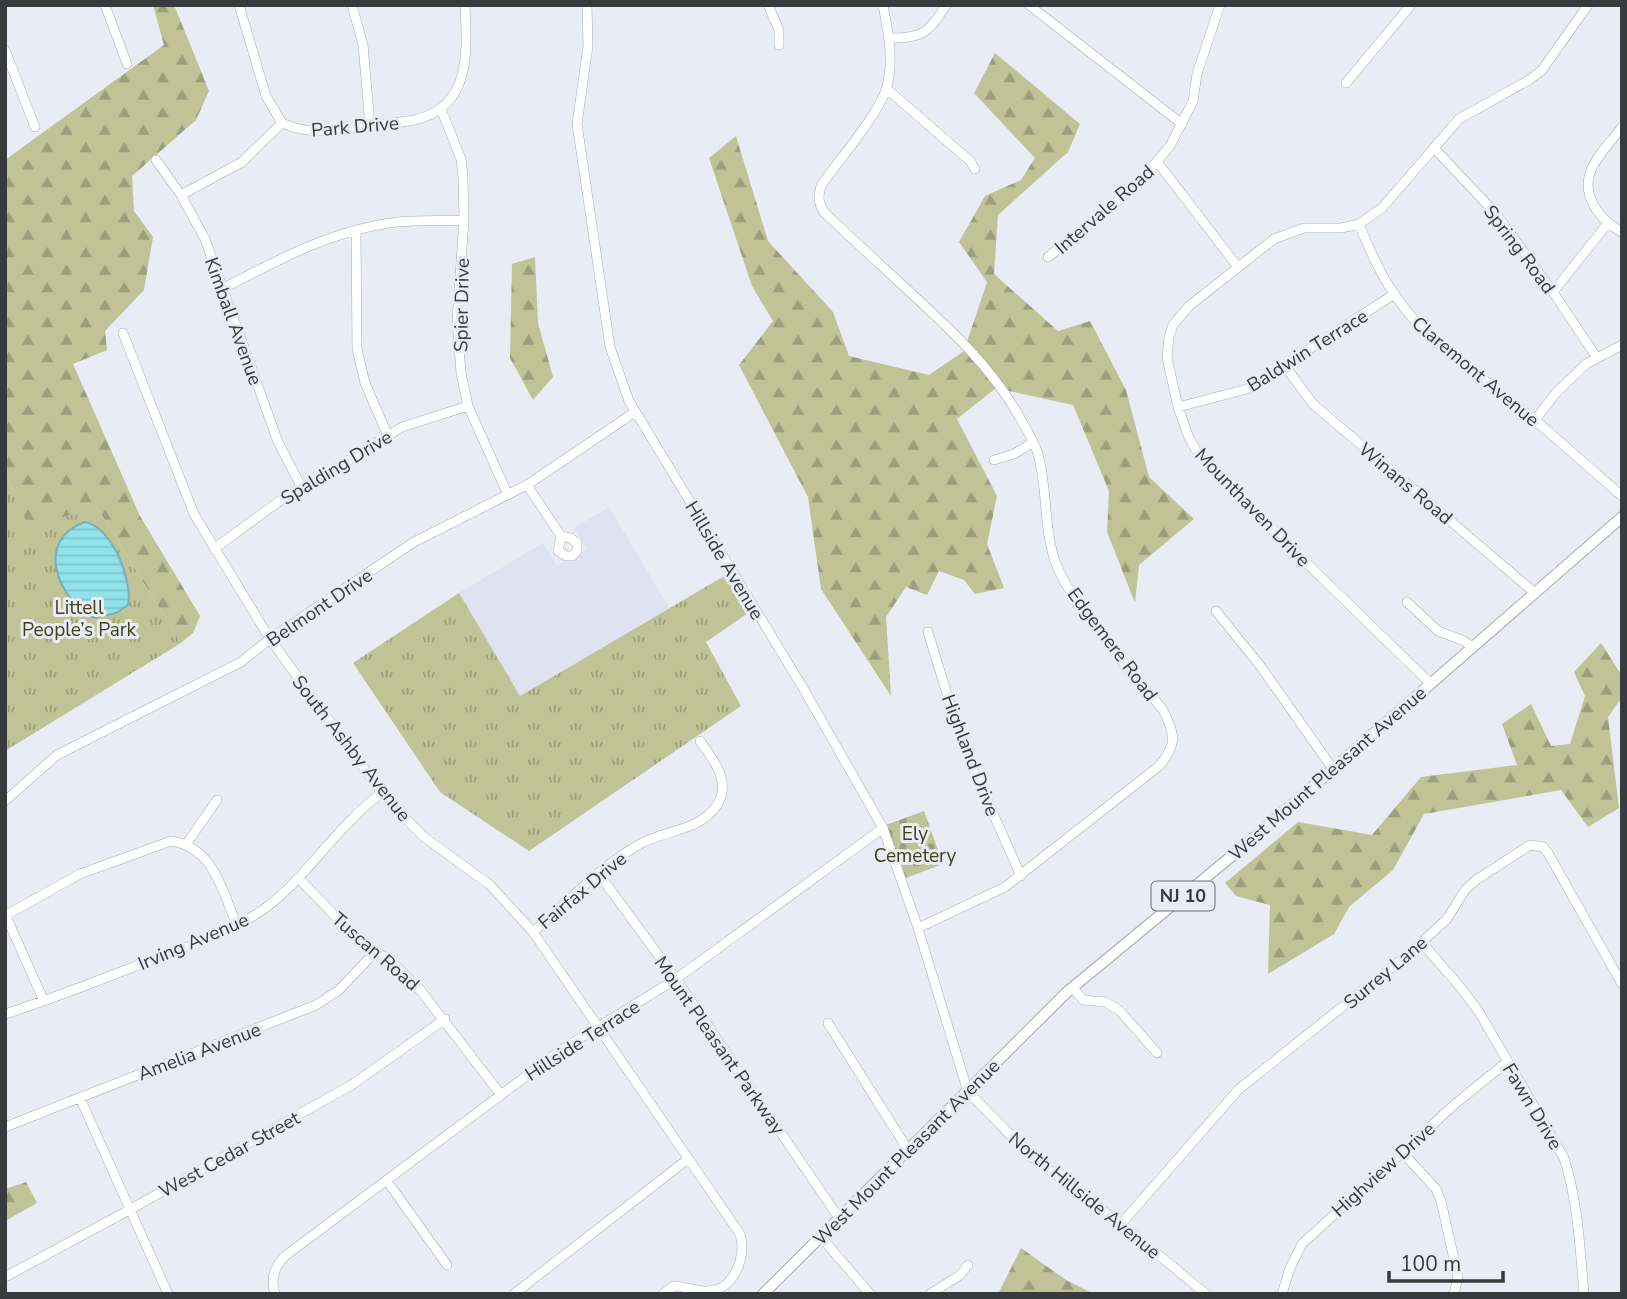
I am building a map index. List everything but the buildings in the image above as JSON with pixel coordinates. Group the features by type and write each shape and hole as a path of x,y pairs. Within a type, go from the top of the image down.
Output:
{"main road":[{"name":"West Mount Pleasant Avenue","path":"763,1294 1073,988 1256,836 1620,522"}],"street":[{"path":"105,5 127,64"},
{"path":"239,5 267,96 282,123"},
{"path":"352,5 363,45 370,126"},
{"path":"441,109 462,79 467,49 465,5"},
{"name":"Hillside Avenue","path":"587,5 588,46 577,124 610,347 618,374 635,412 803,688 883,828 918,928 968,1092"},
{"path":"768,5 779,30 779,45"},
{"name":"Edgemere Road","path":"883,5 890,38 887,89 878,106 821,186 820,205 824,212 961,340 999,384 1033,442 1042,473 1045,516 1055,561 1070,590 1091,620 1163,710 1174,738 1170,753 1158,766 1021,876 988,897 918,928"},
{"path":"890,38 917,38 926,33 946,5"},
{"path":"1029,5 1182,124"},
{"name":"Intervale Road","path":"1048,257 1135,187 1158,163 1193,101 1197,74 1220,5"},
{"path":"1346,83 1411,5"},
{"path":"1359,225 1382,208 1459,119 1529,80 1542,69 1588,5"},
{"path":"5,50 36,127"},
{"path":"887,89 970,161 975,169"},
{"name":"Park Drive","path":"181,195 242,162 282,123 294,129 313,132 414,120 441,109"},
{"name":"Spier Drive","path":"441,109 461,159 464,220 457,332 468,406 508,495"},
{"path":"1622,127 1590,172 1588,184 1595,209 1608,223 1622,232"},
{"name":"Spring Road","path":"1434,148 1496,214 1597,358"},
{"name":"Kimball Avenue","path":"156,160 181,195 205,239 278,442 302,488"},
{"path":"1158,163 1238,267"},
{"path":"222,289 280,258 356,231 398,222 464,220"},
{"path":"1553,292 1608,223"},
{"name":"Mounthaven Drive","path":"1359,225 1304,228 1274,239 1189,306 1174,325 1169,337 1167,358 1178,407 1189,438 1210,466 1431,684"},
{"name":"Claremont Avenue","path":"1359,225 1373,260 1393,295 1430,337 1535,420 1622,496"},
{"path":"356,231 357,349 365,383 388,436"},
{"name":"Baldwin Terrace","path":"1178,407 1235,394 1284,366 1393,295"},
{"name":"South Ashby Avenue","path":"123,333 194,514 270,639 382,793 424,836 490,885 533,932 740,1234 743,1250 737,1270 724,1290"},
{"path":"1535,420 1556,393 1586,364 1622,345"},
{"name":"Winans Road","path":"1284,366 1313,404 1535,593"},
{"name":"Spalding Drive","path":"214,549 289,494 402,427 468,406"},
{"name":"Belmont Drive","path":"5,801 57,755 227,670 414,542 527,485 635,412"},
{"path":"994,460 1014,454 1033,442"},
{"path":"527,485 561,537"},
{"path":"1407,602 1438,631 1462,640 1473,648"},
{"path":"1216,611 1261,667 1333,769"},
{"name":"Highland Drive","path":"928,632 974,771 1021,876"},
{"name":"Fairfax Drive","path":"533,932 598,873 644,842 700,822 718,804 721,795 720,772 700,741"},
{"name":"Irving Avenue","path":"5,1014 237,925 268,906 359,809 382,793"},
{"path":"187,843 218,800"},
{"name":"Hillside Terrace","path":"275,1294 272,1285 274,1272 285,1256 561,1050 676,979 883,828"},
{"path":"44,1001 6,914 79,874 171,841 187,843 208,861 237,925"},
{"name":"Surrey Lane","path":"1121,1224 1238,1090 1422,943 1447,919 1465,890 1476,880 1530,845 1543,847 1548,853 1622,984"},
{"name":"Mount Pleasant Parkway","path":"598,873 676,979 839,1218"},
{"name":"Tuscan Road","path":"298,877 355,936 396,965 421,990 501,1095"},
{"name":"Fawn Drive","path":"1422,943 1479,1012 1564,1157 1572,1182 1584,1294"},
{"name":"Amelia Avenue","path":"5,1127 316,1005 339,990 376,951"},
{"path":"1073,988 1083,1000 1105,1002 1119,1010 1157,1053"},
{"name":"West Cedar Street","path":"5,1277 354,1084 445,1019"},
{"path":"828,1023 908,1150"},
{"name":"Highview Drive","path":"1282,1294 1301,1244 1455,1104 1507,1062"},
{"name":"North Hillside Avenue","path":"968,1092 1032,1157 1121,1224 1206,1294"},
{"path":"80,1098 168,1294"},
{"path":"1402,1152 1436,1189 1441,1201 1458,1277 1454,1294"},
{"path":"514,1294 688,1159"},
{"path":"387,1181 447,1265"},
{"path":"821,1237 870,1294"},
{"path":"930,1294 960,1275 968,1265"},
{"path":"663,1294 674,1286 709,1291 724,1290"}],"shaded area":[{"path":"609,507 669,608 520,696 459,593 543,543 557,566 587,549 574,528"}],"green space":[{"path":"153,5 174,5 209,91 196,120 132,176 134,211 153,237 144,290 105,331 107,350 73,364 140,516 200,616 193,633 181,643 96,506 31,529 5,474 5,160 164,45"},
{"path":"995,53 1080,124 1068,152 998,215 994,274 1058,331 1090,321 1126,390 1149,477 1194,519 1139,565 1135,603 1107,532 1109,491 1073,405 996,388 957,419 997,496 987,544 1004,588 975,594 964,580 939,571 927,595 906,587 886,617 891,696 821,589 808,497 739,365 773,321 752,286 709,158 736,136 768,241 833,312 849,356 929,375 964,351 987,282 959,242 985,196 1021,180 1035,158 974,93"},
{"path":"535,257 538,323 553,377 533,400 510,358 512,264"},
{"name":"Littell People’s Park","path":"5,474 31,528 96,506 181,643 5,751"},
{"path":"726,575 751,611 706,642 741,706 529,851 440,792 353,663 459,593 520,696"},
{"path":"1601,643 1622,676 1622,697 1608,717 1619,808 1588,827 1561,790 1424,814 1393,870 1349,907 1334,934 1268,974 1270,905 1236,896 1225,883 1298,822 1372,835 1421,777 1517,765 1502,724 1531,704 1551,746 1570,744 1585,696 1574,672"},
{"name":"Ely Cemetery","path":"924,811 943,864 906,878 886,825"},
{"path":"26,1182 37,1203 5,1221 5,1189"},
{"path":"1021,1248 1066,1280 1094,1294 998,1294"}],"water":[{"path":"85,522 95,526 112,544 124,569 129,594 128,605 116,613 94,618 70,597 61,584 56,569 60,542 69,530"}]}
